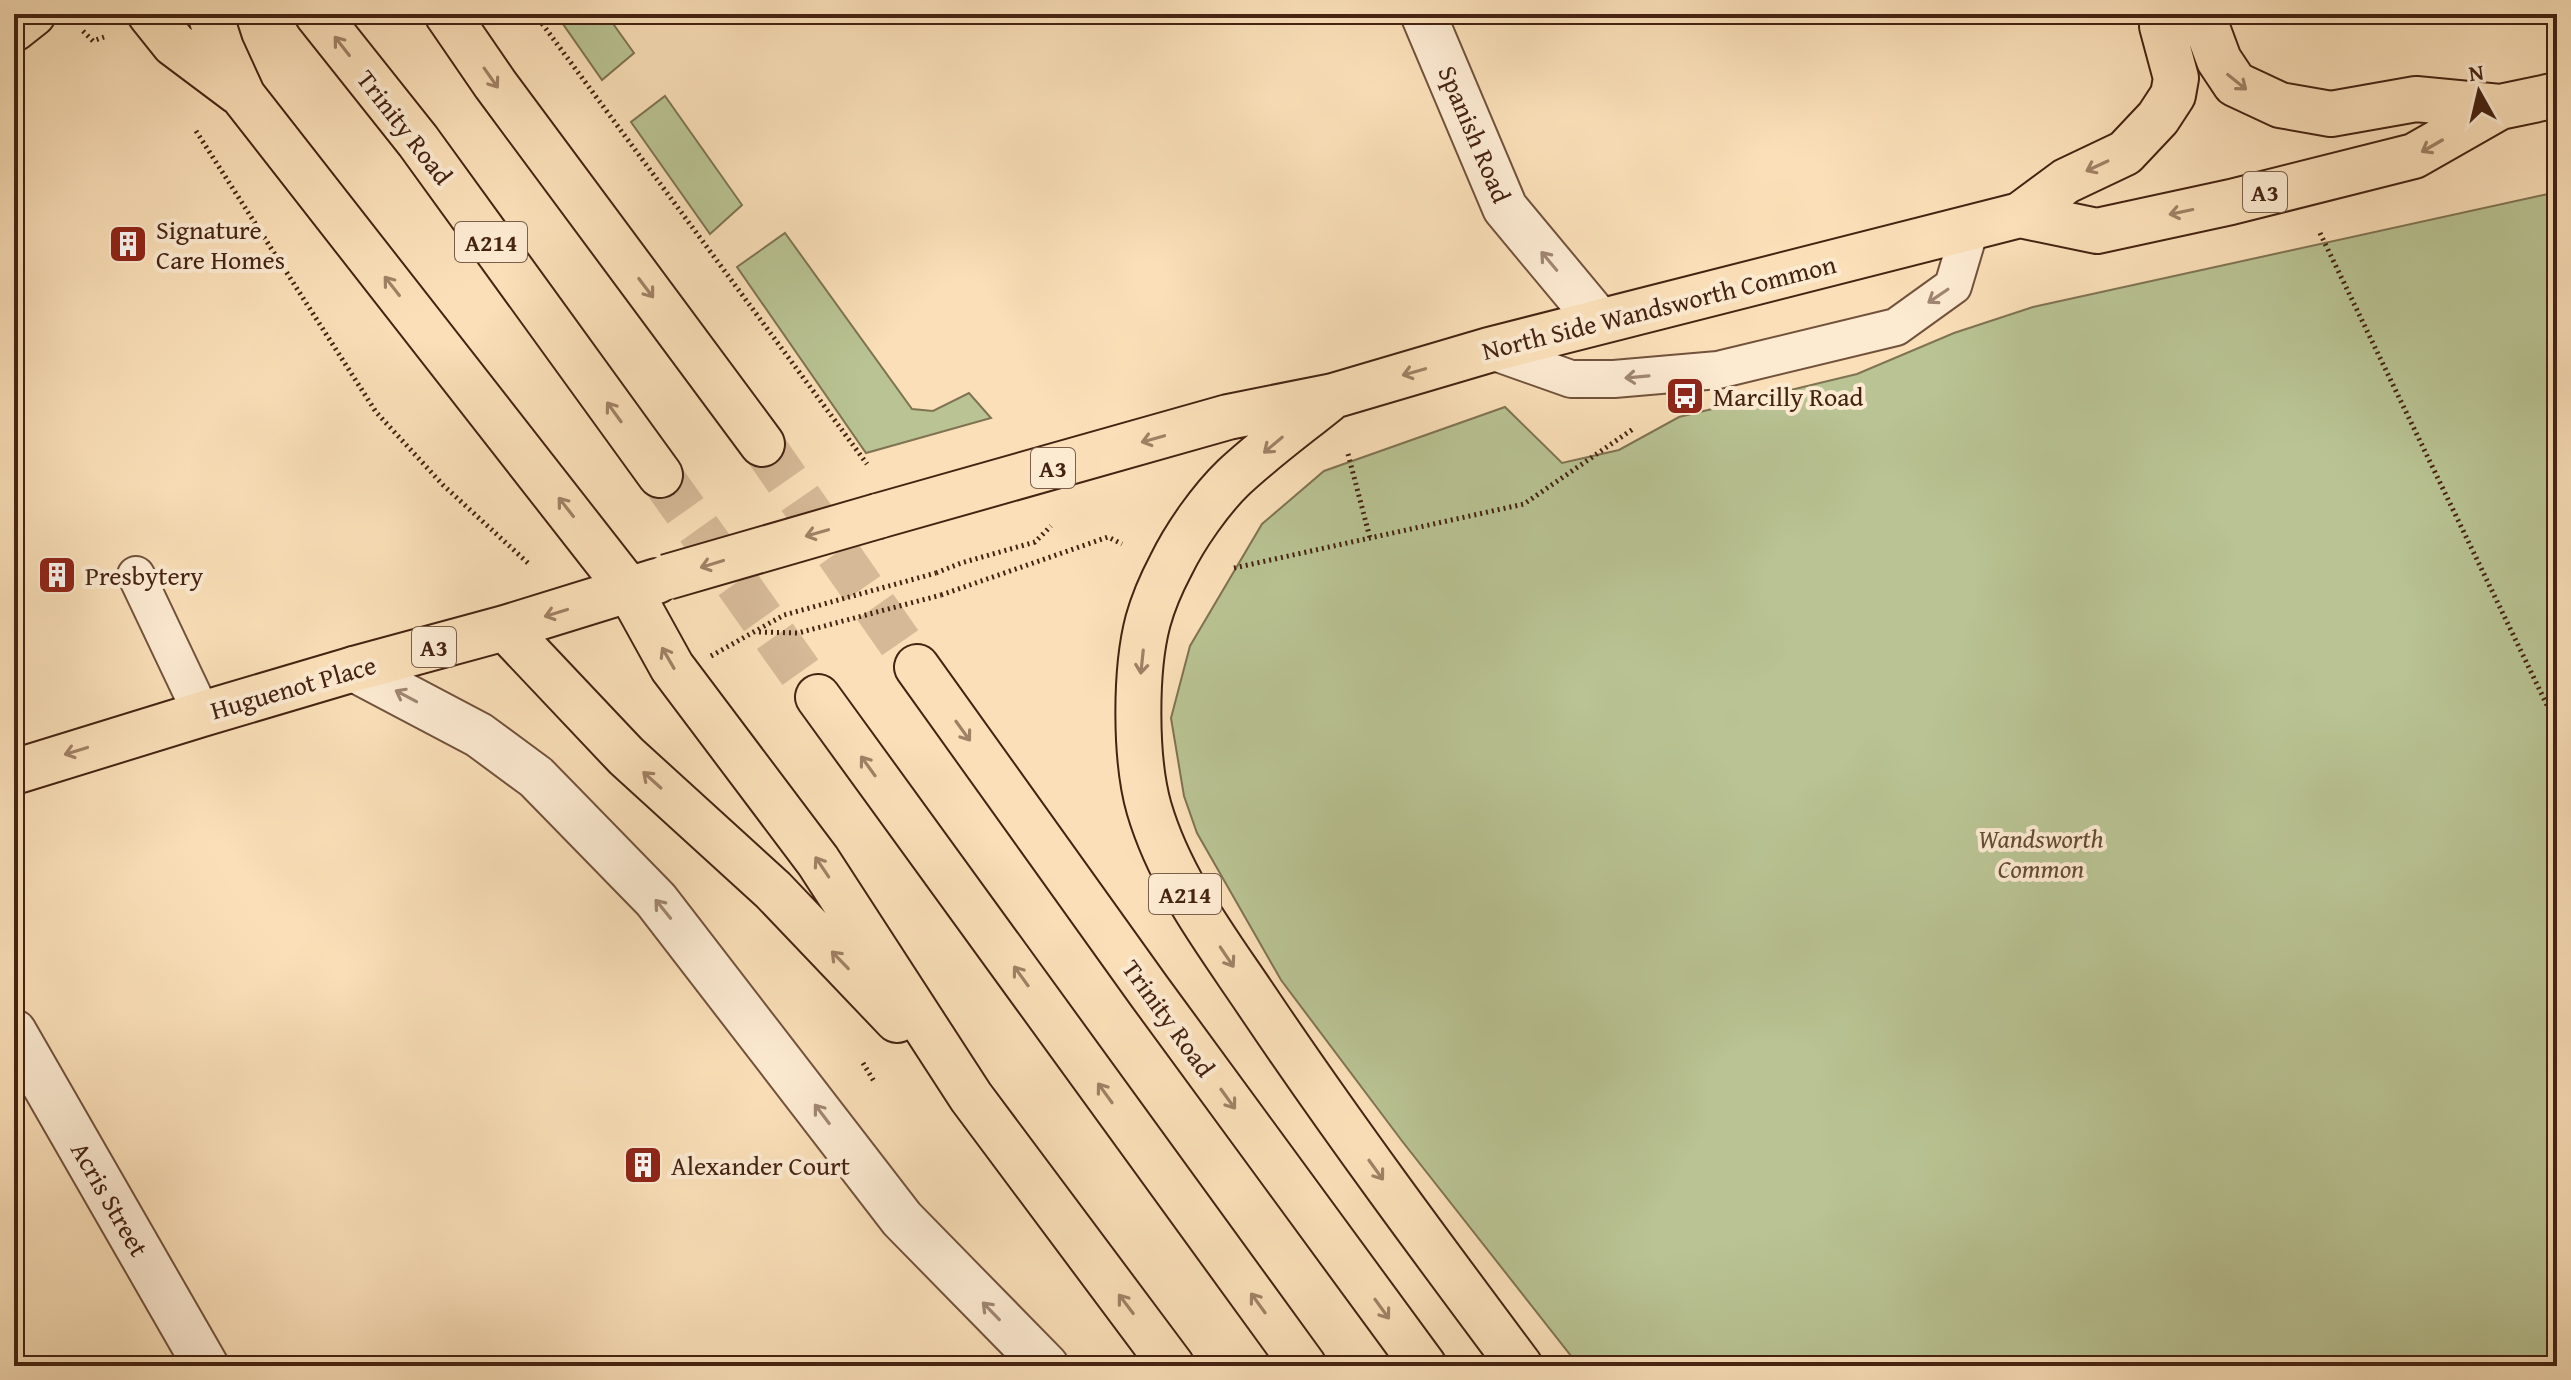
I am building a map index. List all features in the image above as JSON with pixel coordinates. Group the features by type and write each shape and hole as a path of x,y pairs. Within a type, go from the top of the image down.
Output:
{"highway":[{"path":"14,29 33,14"},
{"path":"150,14 174,44 243,96 649,584 672,667 818,861 971,1097 1172,1366"},
{"path":"210,14 221,48 243,96"},
{"name":"Trinity Road","path":"317,14 418,141 660,475"},
{"path":"447,14 495,84 762,444"},
{"name":"A3","path":"2020,215 2066,181 2125,153 2158,118 2173,95 2176,78 2162,26 2163,14"},
{"name":"A3","path":"2202,14 2219,60 2235,84 2280,105 2331,114 2416,99 2500,107"},
{"name":"North Side Wandsworth Common","path":"757,550 1228,417 1333,396 1599,321 2020,215 2097,231 2231,202 2414,156 2500,107 2557,95"},
{"name":"A214","path":"1333,396 1233,478 1198,521 1171,564 1148,622 1142,665 1139,709 1141,754 1149,805 1185,895 1303,1069 1520,1366"},
{"name":"Huguenot Place","path":"14,772 354,669 505,628 757,550"},
{"path":"505,628 626,756 773,890 971,1097"},
{"name":"Trinity Road","path":"917,667 1149,991 1424,1366"},
{"path":"818,697 1304,1366"}],"street":[{"name":"Spanish Road","path":"1423,14 1505,208 1599,321"},
{"path":"354,669 479,735 536,777 656,900 902,1219 1046,1366"},
{"name":"Acris Street","path":"14,1032 206,1366"}],"lane":[{"path":"1489,350 1571,379 1614,379 1718,370 1896,327 1953,286 1970,229"},
{"path":"136,575 202,714"}],"path":[{"path":"535,14 862,458 892,512"},
{"path":"189,120 376,412 443,485 534,568"},
{"path":"2319,231 2557,726"},
{"path":"1333,396 1370,538"},
{"path":"1232,568 1524,504 1636,427"},
{"path":"755,632 798,633 941,595 1108,537 1131,549"},
{"path":"711,656 779,618 936,573"}],"green space":[{"path":"556,14 606,14 634,53 602,80"},
{"path":"665,96 742,205 710,234 631,122"},
{"name":"Wandsworth Common","path":"2557,192 2557,1366 1579,1366 1402,1141 1281,980 1197,833 1184,796 1171,718 1190,646 1262,524 1324,471 1505,407 1562,463 1619,450 1679,417 1857,374 1954,333 2033,307"},
{"path":"785,233 912,409 933,411 969,393 991,418 866,453 737,267"}],"tunnel":[{"path":"762,444 917,667"},
{"path":"660,475 818,697"}],"place":[{"name":"Signature Care Homes","path":"128,244"},
{"name":"Marcilly Road","path":"1685,396"},
{"name":"Presbytery","path":"57,575"},
{"name":"Alexander Court","path":"643,1165"}]}
